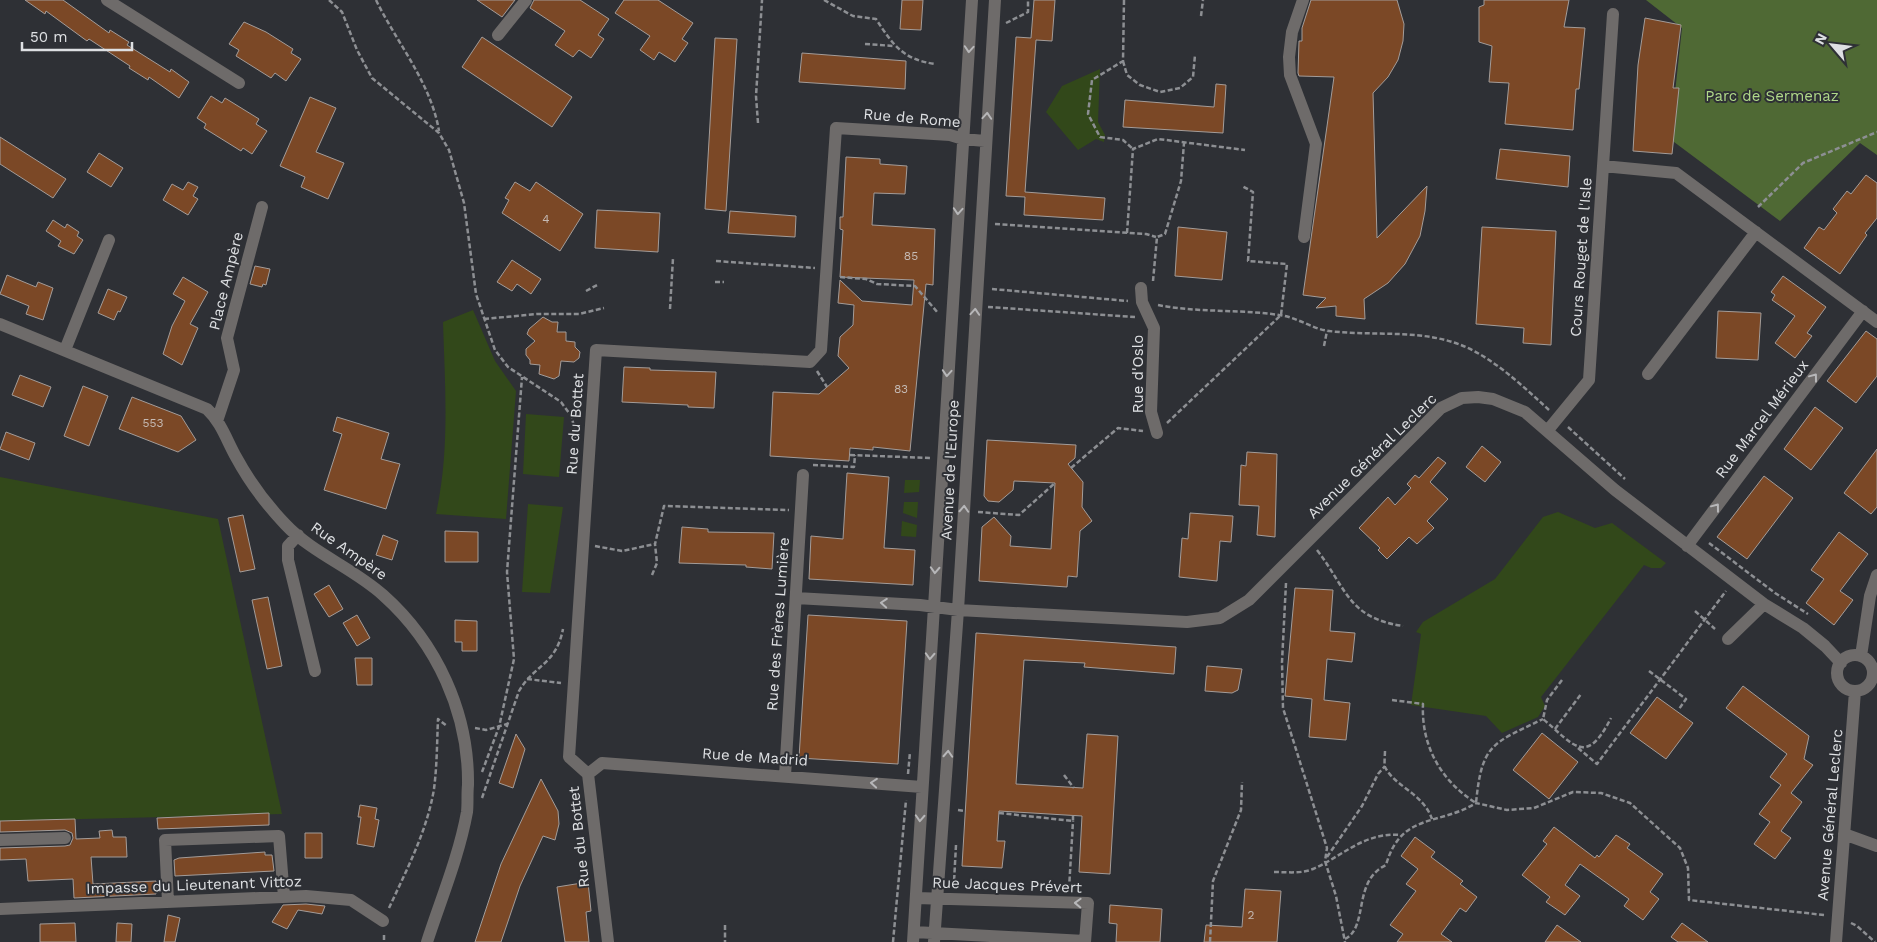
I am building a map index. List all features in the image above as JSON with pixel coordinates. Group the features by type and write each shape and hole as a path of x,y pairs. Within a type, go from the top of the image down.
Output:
{"street":[{"path":"108,0 239,83"},
{"path":"498,34 526,0"},
{"name":"Avenue de l'Europe","path":"913,937 972,0"},
{"name":"Avenue de l'Europe","path":"935,937 958,610 995,0"},
{"path":"1304,0 1292,32 1289,57 1290,75 1316,144 1304,237"},
{"path":"1603,166 1613,14"},
{"name":"Rue de Rome","path":"826,269 836,128 950,135 963,139 985,141"},
{"name":"Cours Rouget de l'Isle","path":"1548,430 1589,380 1603,166 1652,169 1676,173 1877,322"},
{"name":"Place Ampère","path":"217,422 234,370 227,338 262,207"},
{"path":"1648,374 1756,232"},
{"path":"65,350 110,240"},
{"path":"810,362 821,350 826,269"},
{"name":"Rue d'Oslo","path":"1147,286 1142,302 1154,328 1151,412 1157,432"},
{"name":"Rue Marcel Mérieux","path":"1688,546 1863,311"},
{"name":"Rue Ampère","path":"0,324 195,402 207,409 217,422 250,482 286,525 371,584 399,609 435,657 448,685 463,728 468,760 468,791 467,810 452,869 427,942"},
{"name":"Rue du Bottet","path":"608,942 588,774 569,757 596,350 810,362"},
{"name":"Avenue Général Leclerc","path":"796,598 958,610 1202,622 1220,618 1249,600 1441,408 1462,398 1493,398 1525,412 1615,490 1733,582 1764,604 1790,618 1826,646 1840,663"},
{"name":"Rue des Frères Lumière","path":"785,776 796,598 807,470"},
{"path":"298,535 288,546 288,560 315,671"},
{"path":"1861,656 1870,596 1877,575"},
{"path":"1728,639 1764,604"},
{"path":"1850,656 1861,656 1873,668 1875,680 1864,689 1849,690 1839,681 1837,675 1840,663 1850,656"},
{"name":"Avenue Général Leclerc","path":"1836,942 1855,691"},
{"name":"Rue de Madrid","path":"588,774 602,763 922,787"},
{"path":"1844,834 1877,846"},
{"path":"168,902 165,840 279,836 284,897"},
{"path":"0,840 65,838"},
{"name":"Impasse du Lieutenant Vittoz","path":"0,909 306,896 351,900 383,922"},
{"name":"Rue Jacques Prévert","path":"913,937 1085,942 1088,903 916,898"}],"path":[{"path":"329,0 342,12 357,50 372,78 439,132"},
{"path":"376,0 428,94 436,115 439,132 449,150 464,203 476,294 494,350 508,367 561,402 572,417 576,441"},
{"path":"758,123 756,96 762,0"},
{"path":"824,0 853,16 876,19 894,46 920,62 936,64"},
{"path":"1005,23 1028,12 1028,0"},
{"path":"1124,0 1123,61 1127,75 1140,85 1160,92 1180,88 1193,77 1195,55"},
{"path":"1201,16 1203,0"},
{"path":"865,44 894,46"},
{"path":"1123,61 1092,80 1088,114 1100,137 1123,140 1133,149"},
{"path":"1758,207 1803,163 1877,132"},
{"path":"1133,149 1158,139 1245,150"},
{"path":"989,223 1157,237 1165,234 1181,181 1184,143"},
{"path":"1126,233 1133,149"},
{"path":"1071,468 1118,428 1157,432 1281,315 1287,264 1248,260 1253,192 1242,186"},
{"path":"1147,286 1157,237"},
{"path":"670,309 673,258"},
{"path":"716,261 826,269 836,277 866,279 877,284 915,286 938,311"},
{"path":"715,282 724,282"},
{"path":"586,291 599,284"},
{"path":"992,289 1142,302 1170,307 1281,315 1327,331 1394,336 1416,334 1453,343 1474,351 1518,382 1628,482"},
{"path":"981,307 1150,318"},
{"path":"484,319 537,314 579,314 604,308"},
{"path":"1324,346 1327,331"},
{"path":"810,362 827,387"},
{"path":"468,791 479,780 499,727 514,659 507,572 522,377"},
{"path":"850,455 930,458"},
{"path":"807,470 854,467 855,455"},
{"path":"978,512 1019,515 1055,483"},
{"path":"652,576 658,562 655,544 664,506 792,510"},
{"path":"1696,533 1775,593 1812,617"},
{"path":"1309,541 1360,610 1379,622 1404,626"},
{"path":"583,544 622,551 655,544"},
{"path":"1287,562 1282,662 1283,708 1327,848 1325,861 1336,896 1345,940 1352,936 1358,925 1364,891 1377,870 1386,865 1395,842 1400,835"},
{"path":"1542,719 1596,764 1733,582"},
{"path":"1695,611 1715,629"},
{"path":"383,922 418,845 427,817 434,788 438,719 448,727 473,727 486,730 507,724 519,691 526,679 536,673 556,651 563,626"},
{"path":"1649,670 1686,699 1679,709"},
{"path":"526,679 574,684"},
{"path":"1274,872 1296,872 1312,869 1371,837 1400,835 1432,819 1465,810 1476,803 1482,762 1490,750 1503,739 1542,719 1547,700 1562,680"},
{"path":"1554,729 1581,694"},
{"path":"1392,700 1423,704 1425,738 1436,765 1460,793 1476,803 1507,810 1534,808 1573,792 1601,793 1630,803 1680,848 1688,868 1689,900 1838,917 1858,926 1875,942"},
{"path":"1578,748 1586,749 1593,745 1611,718"},
{"path":"1385,751 1385,766 1397,780 1425,804 1432,819"},
{"path":"1325,861 1362,806 1378,774 1385,766"},
{"path":"1064,775 1074,788"},
{"path":"1210,942 1213,881 1241,810 1242,782"},
{"path":"958,810 965,811"},
{"path":"999,813 1073,820"},
{"path":"1068,902 1073,816"},
{"path":"725,925 725,942"}],"green space":[{"name":"Parc de Sermenaz","path":"1646,0 1877,0 1877,155 1860,143 1780,221 1670,139 1682,28"},
{"path":"1100,69 1098,122 1105,135 1104,142 1096,139 1078,150 1046,112 1062,86"},
{"path":"473,310 495,361 516,391 506,519 436,514 443,466 446,418 443,322"},
{"path":"526,414 564,417 559,477 523,474"},
{"path":"0,477 218,519 282,814 0,821"},
{"path":"905,480 920,480 919,492 904,493"},
{"path":"904,502 918,502 917,518 903,513"},
{"path":"528,504 563,507 550,593 522,592"},
{"path":"1558,512 1595,528 1612,523 1666,563 1661,568 1651,568 1644,565 1541,697 1545,706 1538,717 1502,733 1486,716 1411,705 1421,634 1416,632 1423,622 1495,579 1543,517"},
{"path":"902,521 917,525 916,537 901,536"}],"building":[{"path":"25,0 63,0 109,33 110,30 129,42 127,45 170,72 171,69 189,82 179,98 149,77 148,80 129,68 130,66 89,39 87,41 46,11 45,14"},
{"path":"477,0 515,0 502,17"},
{"path":"534,0 580,0 609,19 598,35 604,39 591,58 579,50 573,57 555,45 565,31 530,8"},
{"path":"624,0 658,0 693,23 682,39 688,43 675,62 659,52 654,60 640,50 650,36 615,13"},
{"path":"902,0 923,0 921,30 900,29"},
{"path":"1034,0 1055,0 1052,41 1036,40 1025,192 1105,198 1103,220 1024,215 1025,197 1006,196 1016,37 1031,38"},
{"path":"1311,0 1397,0 1404,24 1403,41 1398,60 1388,77 1373,93 1377,238 1427,186 1425,211 1420,236 1405,264 1388,283 1364,299 1365,319 1336,316 1336,306 1316,308 1326,298 1303,295 1334,77 1299,76 1298,73 1299,41 1302,41 1302,28"},
{"path":"1484,0 1569,0 1564,27 1585,28 1579,89 1576,89 1573,130 1505,124 1509,83 1489,82 1492,46 1479,42 1479,7 1484,5"},
{"path":"1645,18 1681,25 1673,88 1679,88 1672,154 1633,151 1638,65"},
{"path":"244,22 266,32 293,49 291,53 301,59 286,81 275,73 271,78 236,56 239,50 229,44"},
{"path":"482,37 572,97 552,127 462,67"},
{"path":"715,38 737,39 726,211 705,209"},
{"path":"802,53 906,61 905,89 799,82"},
{"path":"1216,84 1226,85 1223,133 1123,127 1125,100 1214,107"},
{"path":"211,96 222,103 225,98 259,119 256,124 267,131 252,154 243,148 241,151 204,128 206,124 197,118"},
{"path":"310,97 336,108 316,152 344,163 328,199 301,187 305,177 280,166"},
{"path":"0,137 66,179 53,198 0,164"},
{"path":"1500,149 1570,156 1568,187 1496,179"},
{"path":"99,153 123,168 111,187 87,172"},
{"path":"846,157 880,159 880,164 907,166 905,194 874,193 872,225 935,229 933,285 926,284 910,451 873,447 873,450 850,448 849,461 770,456 773,392 819,394 849,368 838,356 840,337 853,325 854,305 838,303 840,280 862,301 912,305 914,280 840,277 843,230 840,229 840,217 843,217"},
{"path":"1866,175 1877,183 1877,218 1865,233 1867,235 1840,274 1804,248 1819,227 1824,230 1837,213 1833,209 1847,191 1851,194"},
{"path":"188,182 198,187 193,196 198,199 188,215 163,200 172,184 183,190"},
{"path":"515,182 530,191 536,182 583,214 560,251 502,213 509,200 505,198"},
{"path":"597,210 660,213 658,252 595,248"},
{"path":"730,211 796,216 795,237 728,233"},
{"path":"53,220 65,228 67,224 79,232 77,236 83,240 74,254 58,246 61,241 46,231"},
{"path":"1178,227 1227,232 1222,280 1175,276"},
{"path":"1482,227 1556,231 1551,345 1523,343 1524,328 1476,324"},
{"path":"512,260 541,279 531,294 517,284 512,291 497,282"},
{"path":"255,266 270,269 266,285 263,284 262,287 250,284"},
{"path":"7,275 36,287 38,282 53,288 43,320 26,314 29,306 0,294"},
{"path":"1783,276 1826,307 1807,333 1812,336 1795,358 1775,343 1795,316 1772,300 1775,295 1771,292"},
{"path":"183,277 208,292 190,324 198,328 182,365 163,354 172,326 185,301 173,294"},
{"path":"108,289 127,297 114,320 98,313"},
{"path":"1718,311 1761,313 1758,360 1716,358"},
{"path":"543,317 552,322 558,322 557,332 566,332 566,341 575,342 575,347 580,352 579,358 574,362 561,361 559,376 554,379 539,374 540,365 530,364 530,360 526,355 526,349 535,341 527,334 529,329"},
{"path":"1866,331 1877,339 1877,376 1856,403 1827,381"},
{"path":"624,367 650,368 650,370 716,372 714,408 622,402"},
{"path":"20,375 51,387 43,407 12,395"},
{"path":"83,386 108,396 89,446 64,436"},
{"path":"132,397 181,416 196,440 178,452 119,429"},
{"path":"1815,407 1843,428 1811,470 1784,449"},
{"path":"337,417 389,433 381,459 400,464 386,509 324,490 342,434 333,431"},
{"path":"6,432 35,443 29,460 0,449"},
{"path":"987,440 1076,445 1075,458 1068,464 1083,482 1082,507 1092,521 1080,531 1077,577 1068,576 1067,587 979,581 982,527 994,517 1011,536 1010,546 1051,549 1055,483 1014,481 1013,490 999,502 988,501 984,496"},
{"path":"1482,446 1501,462 1485,482 1466,467"},
{"path":"1877,449 1877,507 1871,514 1844,493"},
{"path":"1247,452 1277,454 1275,537 1257,535 1259,506 1239,505 1241,465 1246,466"},
{"path":"1438,457 1446,463 1430,482 1448,499 1427,521 1434,528 1417,544 1409,537 1387,559 1378,550 1380,548 1359,528 1388,497 1395,505 1411,488 1407,484 1415,475 1419,478"},
{"path":"847,473 889,477 884,548 915,550 913,585 809,579 811,536 843,539"},
{"path":"1764,476 1793,498 1747,559 1717,537"},
{"path":"1190,513 1233,516 1231,542 1220,541 1217,581 1179,577 1182,538 1188,539"},
{"path":"243,515 255,569 240,572 228,518"},
{"path":"682,527 708,529 708,532 774,533 772,569 746,567 746,565 679,563"},
{"path":"445,531 478,532 478,562 445,562"},
{"path":"1839,532 1868,554 1840,591 1853,600 1834,625 1806,603 1824,579 1811,570"},
{"path":"383,535 398,541 392,560 376,555"},
{"path":"329,585 343,609 329,617 314,594"},
{"path":"1295,588 1333,590 1330,631 1355,633 1352,662 1327,659 1324,700 1350,703 1346,740 1309,737 1312,699 1285,696"},
{"path":"268,597 282,666 267,669 252,600"},
{"path":"357,615 370,638 357,646 343,623"},
{"path":"808,615 907,621 898,764 799,758"},
{"path":"455,620 477,621 477,651 462,651 462,642 455,642"},
{"path":"976,633 1176,647 1174,674 1084,667 1085,663 1024,660 1016,784 1083,788 1087,734 1118,736 1110,874 1079,872 1082,816 999,811 997,841 1005,841 1002,868 962,866"},
{"path":"355,658 372,658 372,685 357,685"},
{"path":"1207,666 1242,669 1238,690 1232,693 1205,691"},
{"path":"1743,686 1809,736 1804,759 1813,765 1791,793 1802,802 1781,831 1791,838 1775,859 1754,844 1770,822 1759,814 1781,785 1770,777 1787,754 1726,708"},
{"path":"1657,697 1693,723 1666,759 1630,733"},
{"path":"1542,733 1578,762 1549,799 1513,770"},
{"path":"516,734 525,749 513,788 499,783"},
{"path":"541,779 558,811 559,824 555,840 543,836 520,886 501,942 475,942 501,864"},
{"path":"360,805 377,808 375,819 379,820 374,847 357,844 361,817 358,817"},
{"path":"269,813 269,825 158,829 157,818"},
{"path":"75,819 76,839 100,838 99,831 112,830 113,837 126,837 127,857 91,857 93,884 156,881 156,894 74,898 73,879 28,881 26,859 0,860 0,848 65,846 70,845 73,838 72,833 65,830 0,832 0,821"},
{"path":"1554,827 1595,858 1597,855 1599,857 1616,835 1630,844 1627,848 1663,874 1650,892 1659,899 1643,920 1624,906 1629,899 1580,864 1565,885 1580,896 1565,915 1546,902 1550,897 1522,875 1547,844 1543,841"},
{"path":"305,833 322,833 322,858 305,858"},
{"path":"1415,837 1435,852 1431,857 1463,881 1460,884 1477,897 1466,912 1460,908 1441,934 1452,942 1397,942 1403,934 1390,925 1416,891 1406,884 1418,869 1401,856"},
{"path":"265,852 265,855 272,855 274,871 175,876 174,860 179,858"},
{"path":"588,882 591,911 586,912 589,942 565,942 557,887"},
{"path":"1245,889 1281,891 1277,942 1204,942 1206,925 1242,927"},
{"path":"306,904 325,906 322,914 298,910 287,929 272,922 283,905"},
{"path":"1110,905 1162,909 1160,942 1116,942 1117,924 1109,923"},
{"path":"168,915 180,918 175,942 164,942"},
{"path":"75,923 76,942 40,942 40,924"},
{"path":"117,923 132,924 131,942 116,942"},
{"path":"1682,923 1708,942 1678,942 1671,937"},
{"path":"1557,925 1581,942 1545,942"}]}
